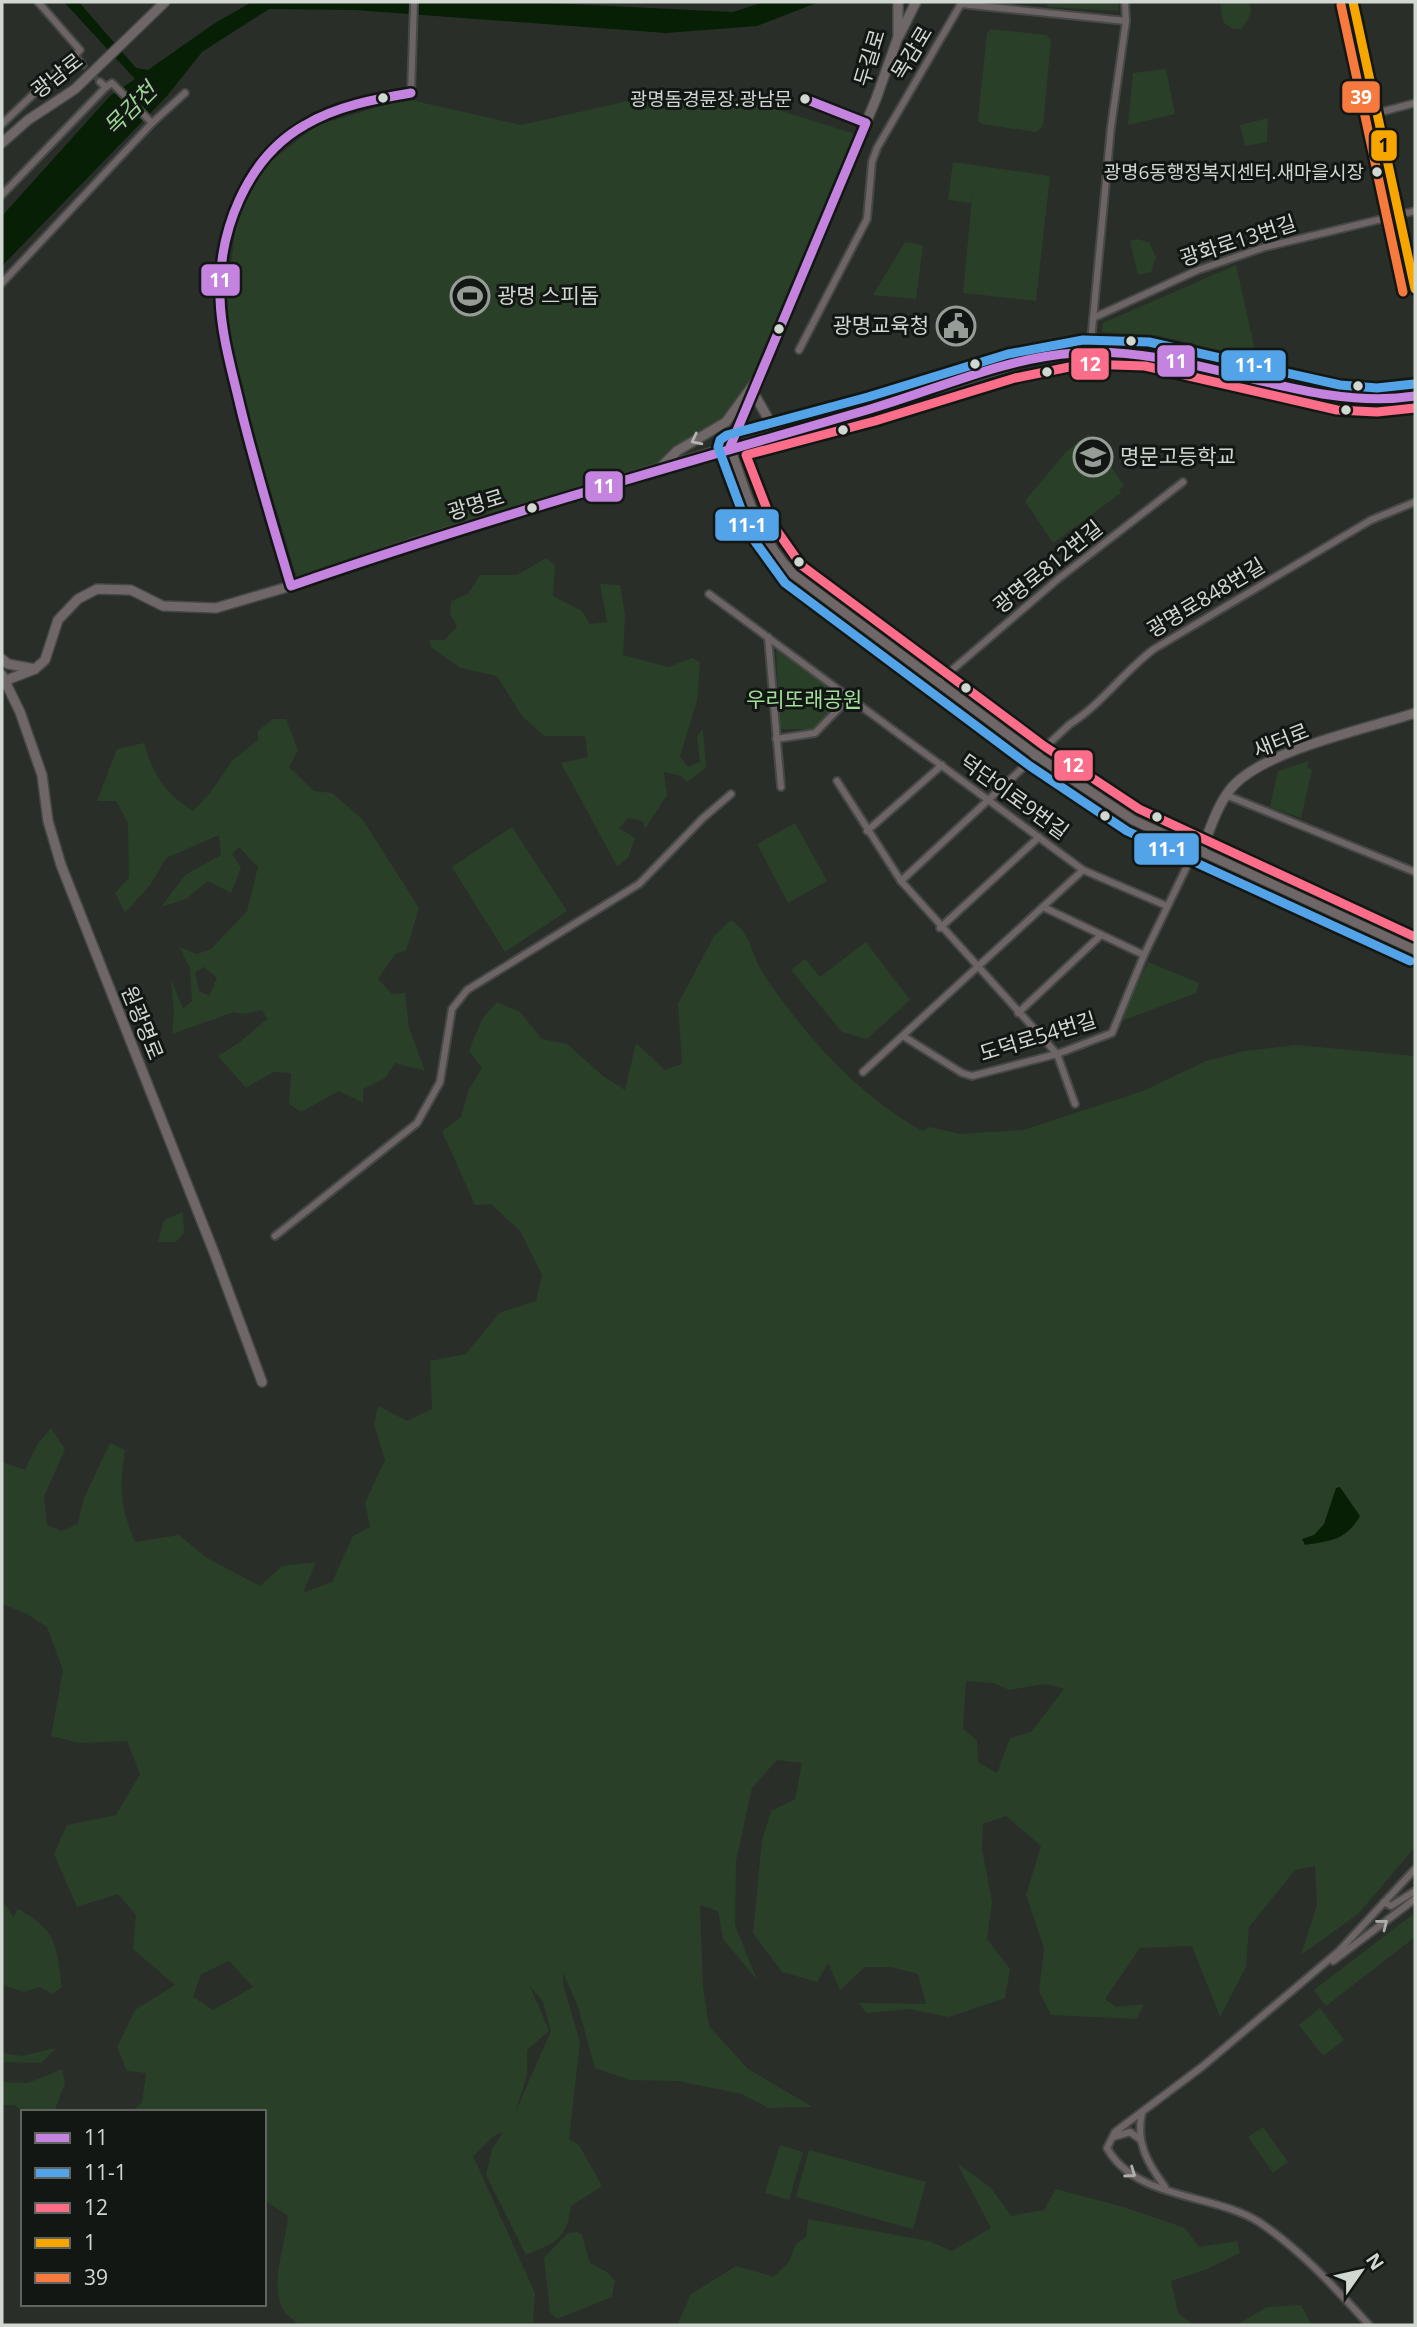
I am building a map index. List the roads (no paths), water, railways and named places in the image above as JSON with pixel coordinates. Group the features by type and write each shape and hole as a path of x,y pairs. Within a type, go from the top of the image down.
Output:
{"street":[{"path":"2,124 80,50 38,2"},
{"name":"광남로","path":"2,143 28,120 75,89 165,2"},
{"path":"411,93 414,2"},
{"name":"두길로","path":"760,376 866,123 898,37 898,2"},
{"path":"898,37 916,2"},
{"path":"1090,352 1111,127 1126,21 1125,2"},
{"path":"1353,2 1400,215 1410,240 1415,289"},
{"name":"목감로","path":"799,350 867,219 872,162 877,148 961,3 1126,21"},
{"path":"74,55 82,64"},
{"path":"100,82 109,85 152,123"},
{"path":"2,195 109,85"},
{"path":"2,283 152,123 184,93"},
{"path":"1377,113 1415,103"},
{"name":"광화로13번길","path":"1093,318 1209,266 1265,247 1415,211"},
{"name":"광명로","path":"35,669 45,660 58,620 78,599 97,589 131,590 163,606 216,608 291,586 419,541 730,447 916,396 1027,360 1090,352 1144,355 1348,398 1385,400 1415,396"},
{"path":"760,376 730,447 760,529 780,561 807,587 1037,756 1133,820 1415,950"},
{"path":"660,469 677,451 726,422 760,376"},
{"path":"754,394 772,425 778,429 795,430"},
{"name":"광명로812번길","path":"938,682 1058,579 1183,482"},
{"name":"광명로848번길","path":"901,881 1070,724 1089,712 1133,664 1371,520 1415,502"},
{"name":"덕단이로9번길","path":"709,594 1083,870 1167,906"},
{"path":"768,636 781,787"},
{"path":"2,659 8,664 35,669"},
{"path":"3,679 35,669"},
{"name":"원광명로","path":"3,679 20,712 42,775 48,821 61,865 215,1255 262,1382"},
{"path":"776,739 815,733 849,697"},
{"name":"새터로","path":"1201,852 1226,795 1248,774 1282,756 1415,713"},
{"path":"867,831 942,765"},
{"path":"836,781 901,881 975,967 1057,1054 1075,1104"},
{"path":"275,1236 418,1121 440,1082 452,1009 467,990 639,884 703,818 732,794"},
{"path":"1226,795 1415,872"},
{"path":"940,928 1039,837"},
{"name":"도덕로54번길","path":"903,1036 962,1073 972,1076 1057,1054 1112,1033 1167,906 1189,862 1201,852"},
{"path":"863,1072 1083,870"},
{"path":"1043,906 1144,955"},
{"path":"1018,1013 1101,935"},
{"path":"1369,2325 1308,2260 1257,2221 1139,2179 1114,2161 1107,2148 1115,2132 1142,2113 1339,1951 1415,1868"},
{"path":"1384,1902 1391,1906 1415,1891"},
{"path":"1310,1976 1348,1952 1415,1899"},
{"path":"1142,2113 1138,2128 1148,2165 1165,2188"},
{"path":"1113,2137 1130,2132 1141,2140"}],"water":[{"name":"목감천","path":"64,2 79,2 136,68 148,70 215,23 252,2 528,2 733,12 764,2 819,2 757,26 666,33 355,10 269,9 202,52 167,96 2,266 2,216 110,96 135,79"},
{"path":"1340,1487 1360,1516 1343,1535 1305,1545 1302,1539 1314,1535 1324,1524 1336,1488"}],"tunnel":[{"path":"82,64 100,82"}],"place":[{"name":"광명돔경륜장.광남문","path":"805,99"},
{"name":"광명6동행정복지센터.새마을시장","path":"1377,172"},
{"name":"광명 스피돔","path":"470,296"},
{"name":"광명교육청","path":"956,326"},
{"name":"명문고등학교","path":"1093,457"}],"park label":[{"name":"우리또래공원","path":"804,700"}]}
